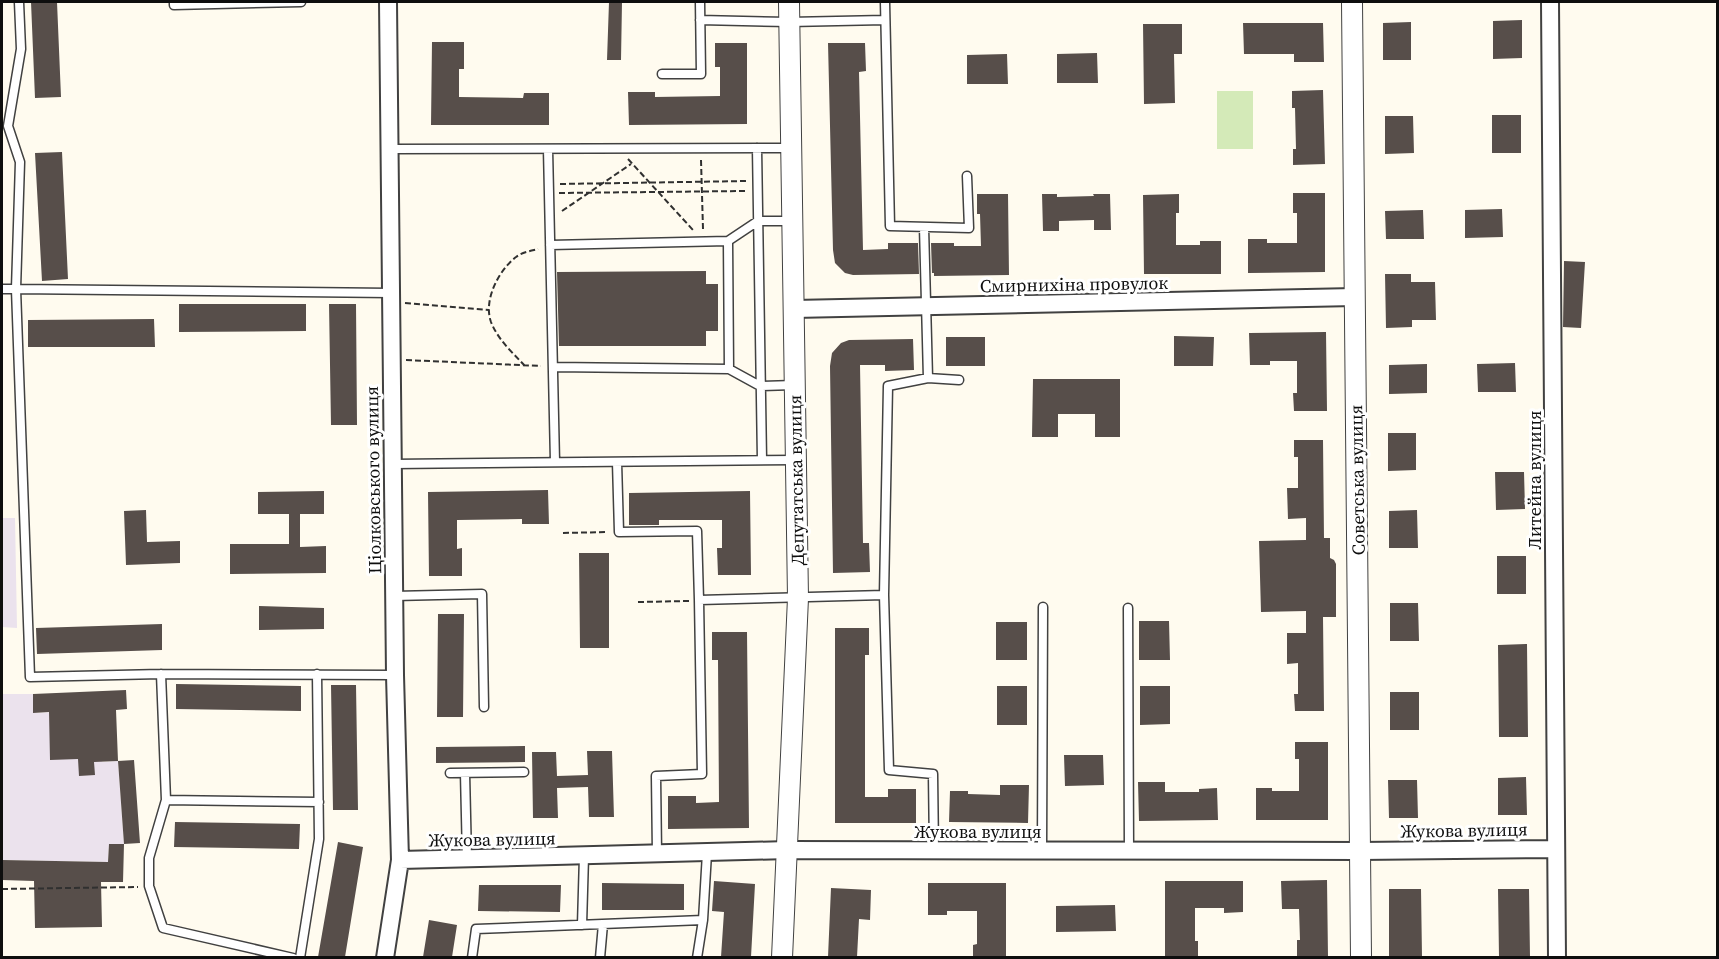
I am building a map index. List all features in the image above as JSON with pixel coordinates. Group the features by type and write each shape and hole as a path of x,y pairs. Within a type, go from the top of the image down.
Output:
{"street":[{"name":"Ціолковського вулиця","path":"385,957 400,860 395,675 388,2"},
{"name":"Депутатська вулиця","path":"782,957 789,850 798,598 789,2"},
{"name":"Советська вулиця","path":"1352,2 1361,957"},
{"name":"Литейна вулиця","path":"1550,2 1557,957"},
{"name":"Смирнихіна провулок","path":"794,309 1355,297"},
{"name":"Жукова вулиця","path":"400,860 789,850 1557,849"}],"lane":[{"path":"19,2 21,49 5,126 21,162 16,289 30,677 161,674 395,675"},
{"path":"174,2 174,5 301,2"},
{"path":"663,74 701,74 700,2"},
{"path":"885,2 890,226 969,228 967,176"},
{"path":"700,20 789,22 885,20"},
{"path":"757,148 762,460"},
{"path":"389,149 791,148"},
{"path":"548,149 555,462"},
{"path":"550,244 728,241 758,221 792,221"},
{"path":"924,227 928,378"},
{"path":"728,241 729,369"},
{"path":"2,289 391,297"},
{"path":"553,367 729,369 760,386 795,385"},
{"path":"934,851 933,774 889,770 884,596 888,386 928,378 959,380"},
{"path":"393,464 796,460"},
{"path":"617,462 619,532 697,531 702,774 656,776 657,854"},
{"path":"394,596 482,594 484,707"},
{"path":"699,600 884,596"},
{"path":"1042,851 1043,607"},
{"path":"1128,608 1129,851"},
{"path":"161,674 166,800 149,858 149,886 163,928 293,957"},
{"path":"300,957 319,839 317,674"},
{"path":"450,773 524,772"},
{"path":"465,773 467,859"},
{"path":"166,800 319,802"},
{"path":"697,957 703,920 707,853"},
{"path":"582,925 584,856"},
{"path":"472,957 476,929 703,920"},
{"path":"600,957 603,924"}],"path":[{"path":"701,148 703,241"},
{"path":"618,149 703,241"},
{"path":"549,219 632,163"},
{"path":"548,188 603,183 758,181"},
{"path":"548,188 589,192 758,191"},
{"path":"525,366 501,340 491,323 489,310 494,288 504,268 519,255 550,244"},
{"path":"391,297 489,310"},
{"path":"392,360 553,367"},
{"path":"562,533 619,532"},
{"path":"638,602 699,600"},
{"path":"2,889 149,886"}],"shaded area":[{"path":"2,518 15,518 17,628 2,627"},
{"path":"2,694 33,694 34,713 99,710 102,762 118,761 124,844 109,844 108,862 2,860"}],"green space":[{"path":"1217,91 1253,91 1253,149 1217,149"}],"building":[{"path":"31,2 57,2 61,97 35,98"},
{"path":"609,2 622,2 621,60 607,60"},
{"path":"1522,20 1522,58 1493,59 1493,21"},
{"path":"1411,22 1411,60 1383,60 1383,23"},
{"path":"1243,23 1323,23 1324,62 1294,62 1294,54 1244,54"},
{"path":"1143,24 1182,24 1182,54 1174,54 1175,103 1144,104"},
{"path":"432,42 464,42 464,69 459,69 459,97 523,98 524,93 549,93 549,125 431,125"},
{"path":"715,43 747,43 747,124 629,125 628,92 655,92 655,97 720,96 720,67 715,67"},
{"path":"828,43 865,43 866,71 859,72 863,250 888,249 888,243 918,243 919,274 853,275 845,273 835,263"},
{"path":"1097,53 1098,83 1057,83 1057,54"},
{"path":"1007,54 1008,84 967,84 967,55"},
{"path":"1323,90 1325,164 1293,165 1293,149 1296,149 1295,108 1292,108 1292,91"},
{"path":"1492,115 1521,115 1521,153 1492,153"},
{"path":"1385,116 1413,116 1414,153 1385,154"},
{"path":"62,152 68,279 42,281 35,153"},
{"path":"1293,193 1325,193 1325,272 1248,273 1248,239 1267,239 1267,243 1297,243 1297,213 1293,213"},
{"path":"977,194 1008,194 1009,275 934,276 931,243 981,246"},
{"path":"1042,194 1057,194 1057,197 1110,194 1111,230 1094,230 1094,220 1059,221 1059,231 1043,231"},
{"path":"1179,194 1179,213 1176,213 1176,245 1200,245 1200,241 1221,241 1221,274 1144,274 1143,195"},
{"path":"1502,209 1503,237 1465,238 1465,210"},
{"path":"1423,210 1424,239 1386,239 1385,211"},
{"path":"1564,261 1585,262 1581,328 1563,327"},
{"path":"706,271 706,284 718,284 718,331 706,331 706,346 559,346 557,272"},
{"path":"1385,274 1411,274 1411,282 1435,282 1436,320 1412,320 1412,327 1386,328"},
{"path":"179,304 306,304 306,331 179,332"},
{"path":"329,304 356,304 357,425 331,425"},
{"path":"154,319 155,347 28,347 28,320"},
{"path":"1326,332 1327,411 1294,411 1293,393 1297,393 1297,361 1270,361 1270,365 1250,365 1249,333"},
{"path":"1174,336 1214,337 1213,366 1174,366"},
{"path":"946,337 985,337 985,366 946,366"},
{"path":"913,339 914,370 885,371 885,365 860,365 863,543 869,543 870,572 833,573 830,366 832,353 841,343 849,340"},
{"path":"1515,363 1516,392 1478,392 1477,364"},
{"path":"1427,364 1427,393 1389,394 1389,365"},
{"path":"1033,379 1120,379 1120,437 1095,437 1095,414 1058,414 1058,437 1032,437"},
{"path":"1388,433 1416,433 1416,470 1388,471"},
{"path":"1294,440 1323,440 1324,538 1330,538 1330,558 1336,564 1336,617 1323,617 1324,711 1295,711 1294,694 1298,694 1298,663 1287,664 1287,633 1306,633 1306,611 1261,612 1259,541 1306,540 1306,518 1288,519 1287,488 1298,488 1298,457 1294,457"},
{"path":"1495,472 1524,472 1525,509 1496,510"},
{"path":"548,490 549,524 522,524 522,519 457,520 457,549 462,548 462,576 429,576 428,492"},
{"path":"324,491 324,514 300,514 300,547 326,546 326,573 230,574 230,544 289,544 289,514 258,514 258,492"},
{"path":"750,491 751,575 718,575 717,548 722,548 722,520 659,520 659,525 629,525 629,493"},
{"path":"146,510 147,542 180,541 180,563 126,565 124,511"},
{"path":"1417,510 1418,548 1389,548 1389,511"},
{"path":"579,553 609,553 609,648 580,648"},
{"path":"1497,556 1526,556 1526,594 1497,594"},
{"path":"1390,603 1418,603 1419,641 1390,641"},
{"path":"259,606 324,608 324,629 259,630"},
{"path":"438,614 464,614 463,717 437,717"},
{"path":"1139,621 1169,621 1170,660 1139,660"},
{"path":"996,622 1027,622 1027,660 996,660"},
{"path":"162,624 162,650 37,654 36,628"},
{"path":"835,628 869,628 869,655 865,655 865,797 888,797 888,789 916,789 916,823 835,823"},
{"path":"712,632 747,632 749,828 668,829 668,796 696,796 696,803 719,802 718,660 712,660"},
{"path":"1527,644 1528,737 1499,737 1498,645"},
{"path":"176,684 301,686 301,711 176,709"},
{"path":"331,685 356,685 358,810 333,810"},
{"path":"997,686 1027,686 1027,725 997,725"},
{"path":"1140,686 1170,686 1170,724 1140,725"},
{"path":"126,690 127,709 116,710 118,761 94,762 95,775 79,776 78,759 50,760 49,712 33,713 33,694"},
{"path":"1390,692 1419,692 1419,730 1390,730"},
{"path":"1295,742 1328,742 1328,820 1256,820 1256,788 1272,788 1272,791 1299,791 1299,759 1295,759"},
{"path":"525,746 525,762 436,763 436,747"},
{"path":"587,751 612,751 614,817 589,817 588,787 557,788 558,818 533,818 532,752 556,752 557,776 588,775"},
{"path":"1064,755 1103,755 1104,785 1065,786"},
{"path":"134,760 140,843 124,844 118,761"},
{"path":"1526,777 1527,815 1498,815 1498,778"},
{"path":"1388,780 1417,780 1418,818 1389,818"},
{"path":"1138,782 1165,782 1165,792 1199,792 1199,789 1217,788 1218,820 1139,821"},
{"path":"1000,785 1029,785 1028,823 949,822 950,791 1000,795"},
{"path":"175,822 300,824 299,849 174,847"},
{"path":"338,842 363,847 345,957 318,957"},
{"path":"109,844 124,844 123,882 101,882 102,927 35,928 34,881 2,880 2,860 108,862"},
{"path":"1327,880 1328,957 1297,957 1297,940 1300,940 1299,909 1282,909 1281,881"},
{"path":"714,881 755,884 751,957 721,957 724,912 712,911"},
{"path":"1165,881 1243,881 1243,912 1224,913 1224,908 1195,908 1195,941 1198,941 1198,957 1165,957"},
{"path":"602,883 684,884 684,910 602,910"},
{"path":"928,883 1006,883 1006,957 973,957 973,945 977,944 977,911 947,911 947,915 928,915"},
{"path":"479,885 561,885 560,912 478,911"},
{"path":"831,888 871,890 870,920 859,919 857,957 828,957"},
{"path":"1389,889 1421,889 1422,957 1389,957"},
{"path":"1498,889 1529,889 1530,957 1499,957"},
{"path":"1115,905 1116,931 1056,932 1056,906"},
{"path":"429,920 457,925 452,957 423,957"}]}
